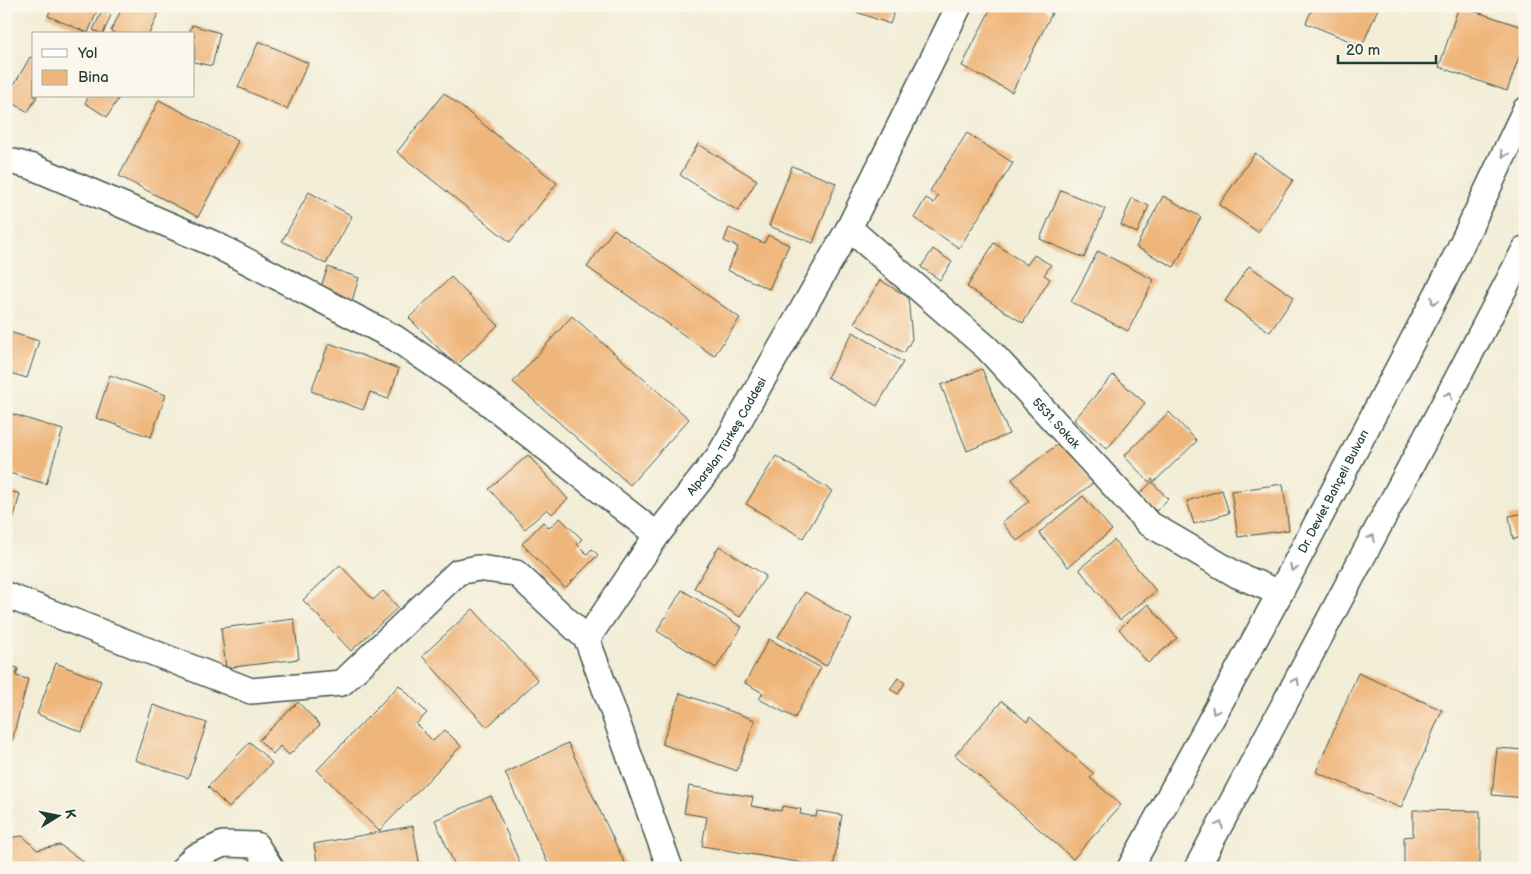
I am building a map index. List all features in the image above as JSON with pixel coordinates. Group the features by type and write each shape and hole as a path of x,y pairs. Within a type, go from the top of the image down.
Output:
{"street":[{"name":"Alparslan Türkeş Caddesi","path":"587,638 657,535 719,456 849,228 959,6"},
{"name":"Dr. Devlet Bahçeli Bulvarı","path":"1130,868 1280,593 1447,275 1525,110"},
{"path":"6,160 33,167 214,244 395,338 481,397 657,535"},
{"name":"5531. Sokak","path":"849,228 987,348 1148,523 1237,575 1280,593"},
{"path":"1197,868 1525,249"},
{"path":"6,595 251,691 342,683 458,572 478,568 516,573 587,638 670,868"},
{"path":"184,868 193,858 223,844 256,846 271,868"}],"building":[{"path":"52,6 99,6 88,32 48,16"},
{"path":"123,6 153,6 160,9 150,32 111,31"},
{"path":"840,6 896,6 890,24"},
{"path":"992,6 1040,6 1052,13 1012,92 962,66"},
{"path":"1313,6 1379,6 1362,46 1306,23"},
{"path":"1459,6 1525,28 1525,40 1507,91 1439,67"},
{"path":"102,11 111,15 104,32 93,30"},
{"path":"192,25 220,33 212,66 195,62 195,32 190,32"},
{"path":"259,41 308,63 287,109 238,87"},
{"path":"30,57 32,58 32,98 36,98 28,112 6,99"},
{"path":"444,93 557,183 510,242 397,152"},
{"path":"88,98 119,98 107,117 85,103"},
{"path":"159,100 238,141 198,217 119,176"},
{"path":"967,133 1013,163 959,248 914,218 926,198 934,203 938,196 930,191"},
{"path":"698,144 757,180 738,211 680,175"},
{"path":"1255,153 1293,180 1258,232 1219,205"},
{"path":"792,166 836,183 813,243 769,226"},
{"path":"1061,190 1105,209 1084,258 1040,239"},
{"path":"309,192 352,216 326,264 282,241"},
{"path":"1163,196 1201,217 1174,267 1136,247"},
{"path":"1132,198 1149,206 1137,233 1121,225"},
{"path":"729,228 764,243 768,235 789,245 769,289 727,270 738,247 724,241"},
{"path":"614,229 740,318 714,356 587,267"},
{"path":"994,243 1027,265 1034,255 1051,265 1044,275 1050,279 1023,323 967,287"},
{"path":"933,249 952,262 940,280 921,267"},
{"path":"1098,251 1154,280 1128,331 1071,302"},
{"path":"1249,266 1294,297 1270,332 1225,301"},
{"path":"328,267 359,278 351,304 319,292"},
{"path":"451,277 498,325 456,366 409,318"},
{"path":"880,280 908,297 912,339 904,353 854,323"},
{"path":"572,316 689,419 630,485 513,382"},
{"path":"6,331 39,341 27,378 6,372"},
{"path":"853,332 903,362 877,406 827,377"},
{"path":"329,343 399,369 388,399 370,392 363,410 311,391"},
{"path":"982,369 1009,434 967,451 941,385"},
{"path":"110,375 166,395 151,437 96,418"},
{"path":"1113,375 1145,403 1107,449 1074,420"},
{"path":"6,412 63,430 46,484 6,472"},
{"path":"1169,412 1197,441 1154,482 1152,479 1149,482 1124,456"},
{"path":"1062,441 1093,483 1017,541 1002,522 1029,501 1012,479"},
{"path":"528,455 568,499 552,514 547,509 525,529 489,489"},
{"path":"776,456 832,491 803,538 746,504"},
{"path":"1152,482 1168,499 1156,511 1139,494"},
{"path":"1283,484 1289,530 1238,537 1231,491"},
{"path":"6,490 20,494 13,520 6,518"},
{"path":"1222,490 1229,513 1194,524 1187,501"},
{"path":"1083,496 1112,530 1068,567 1039,533"},
{"path":"1525,513 1525,537 1513,539 1509,516"},
{"path":"560,518 582,539 577,544 587,554 592,549 598,555 565,588 522,544 543,522 549,528"},
{"path":"1114,540 1156,591 1120,620 1079,569"},
{"path":"719,546 766,576 740,617 694,588"},
{"path":"340,565 373,600 383,591 398,607 351,651 303,600"},
{"path":"682,590 742,627 716,668 657,631"},
{"path":"805,592 852,620 826,666 778,637"},
{"path":"1148,604 1177,638 1148,663 1119,629"},
{"path":"473,609 538,680 487,727 422,656"},
{"path":"294,619 299,659 226,668 221,628"},
{"path":"769,639 821,668 795,718 759,699 763,693 745,683"},
{"path":"56,663 101,681 82,732 37,714"},
{"path":"6,665 18,668 16,676 28,679 12,741 6,740"},
{"path":"1358,673 1442,710 1401,808 1316,772"},
{"path":"898,678 905,683 898,694 890,689"},
{"path":"399,685 427,713 416,724 433,741 445,730 461,746 379,831 317,770"},
{"path":"680,693 755,720 737,771 662,744"},
{"path":"1002,701 1027,722 1030,717 1094,774 1090,778 1121,805 1073,859 955,755"},
{"path":"298,702 320,725 289,755 280,746 273,754 259,740"},
{"path":"153,705 207,723 188,778 135,760"},
{"path":"250,742 272,763 229,808 208,787"},
{"path":"568,743 627,868 550,868 505,773"},
{"path":"1497,748 1525,750 1525,798 1492,795"},
{"path":"689,786 753,797 751,806 781,811 782,806 801,809 800,814 816,817 817,811 842,815 833,868 702,846 707,817 684,813"},
{"path":"491,796 522,868 456,868 435,820"},
{"path":"1413,810 1480,811 1480,868 1404,868 1404,837 1413,836"},
{"path":"413,826 420,868 318,868 314,844"},
{"path":"23,836 37,850 60,845 92,868 6,868 6,838"}]}
